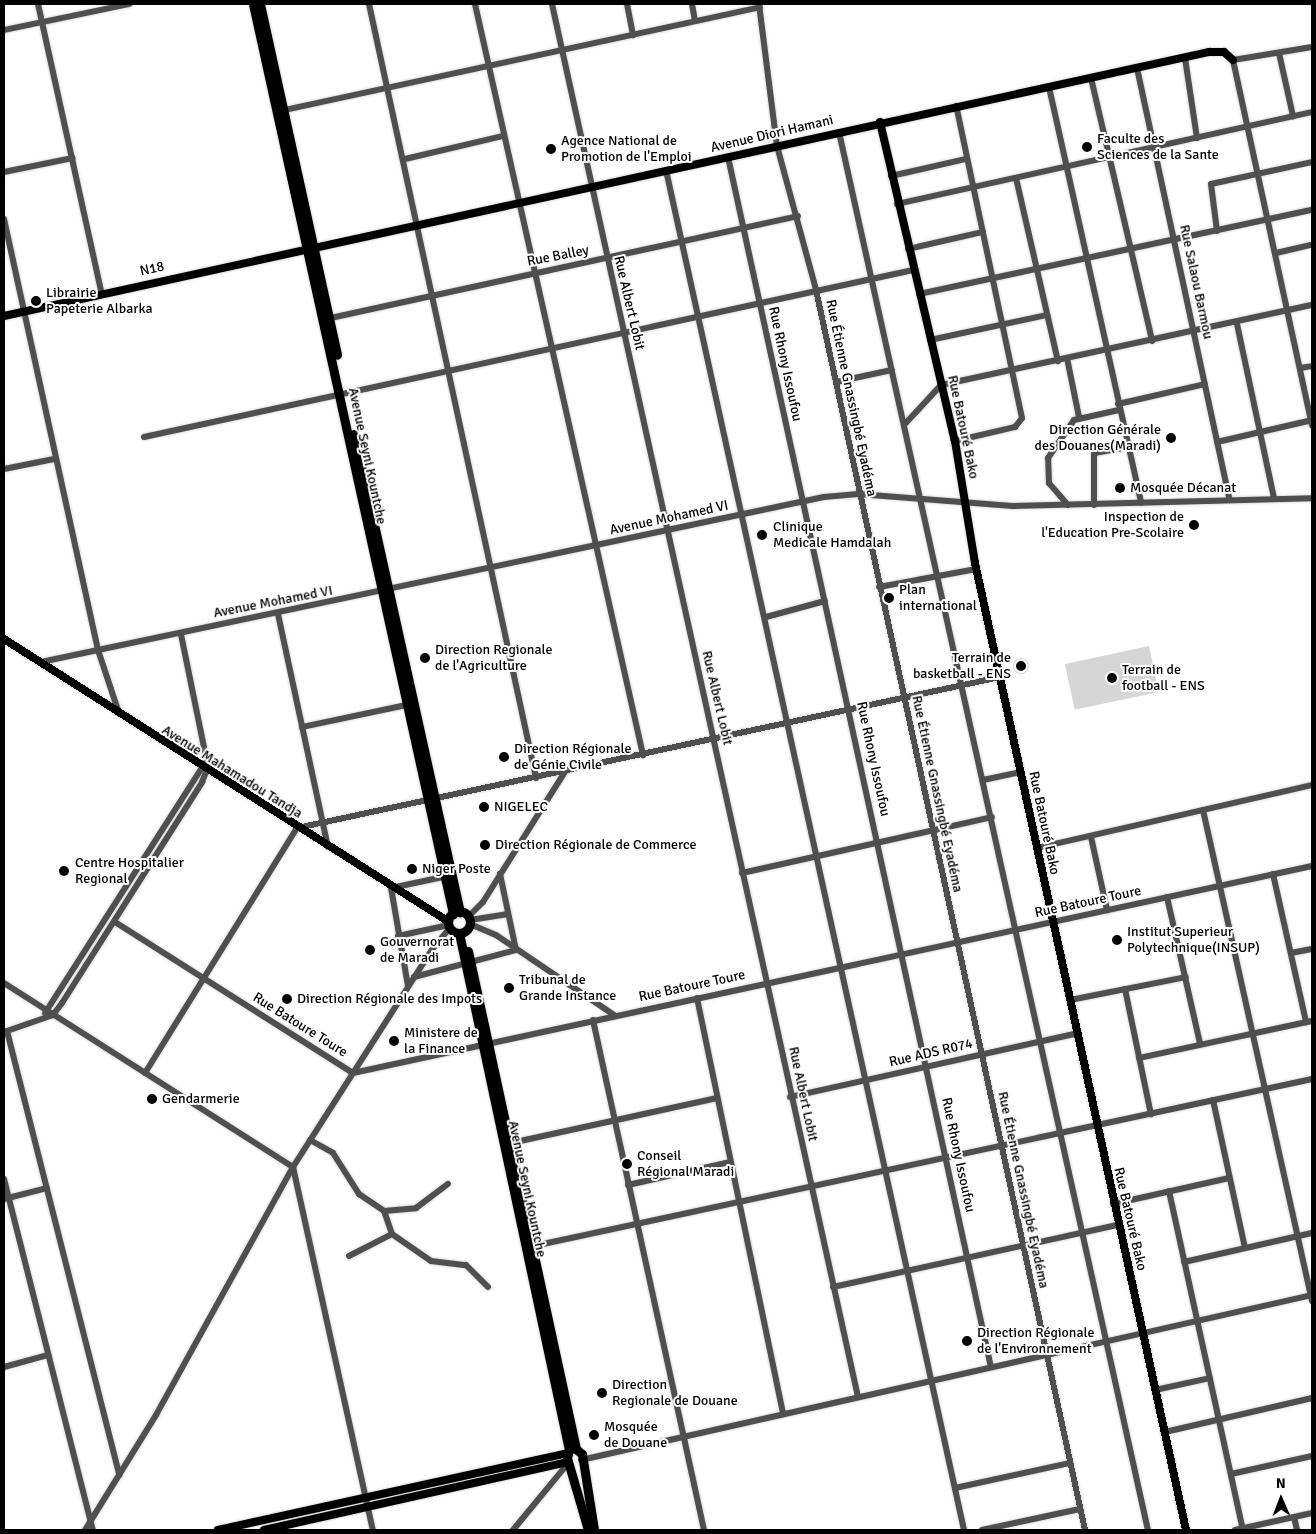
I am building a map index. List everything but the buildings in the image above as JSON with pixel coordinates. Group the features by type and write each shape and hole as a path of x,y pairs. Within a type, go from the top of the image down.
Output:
{"highway":[{"name":"Avenue Seyni Kountche","path":"253,4 280,111 327,319 411,704 448,876 452,920"},
{"name":"Avenue Seyni Kountche","path":"260,4 280,111"},
{"path":"452,920 466,925"},
{"path":"452,920 466,925"},
{"name":"Avenue Seyni Kountche","path":"466,925 467,964 510,1143 529,1247"},
{"name":"Avenue Seyni Kountche","path":"485,1044 575,1456 594,1530"},
{"name":"Avenue Seyni Kountche","path":"575,1456 588,1530"}],"main road":[{"name":"Avenue Diori Hamani","path":"310,247 592,187 880,122 1217,51 1233,60"},
{"name":"Rue Batouré Bako","path":"880,122 897,204 955,441 976,568 1078,1033 1113,1204 1186,1530"},
{"name":"N18","path":"4,316 310,247"},
{"name":"Avenue Mahamadou Tandja","path":"4,639 329,850 391,888 452,920"},
{"path":"218,1530 575,1456"},
{"path":"269,1530 575,1456"}],"street":[{"path":"38,4 102,294"},
{"path":"4,30 130,4"},
{"path":"370,4 419,224 536,778"},
{"path":"475,4 550,348 643,754"},
{"name":"Rue Albert Lobit","path":"552,4 606,259 668,531 790,1097 858,1398"},
{"path":"626,4 633,35"},
{"path":"692,4 695,21"},
{"path":"280,111 487,65 563,51 760,5"},
{"name":"Rue Étienne Gnassingbé Eyadéma","path":"760,5 777,146 798,216 816,290 858,494 958,943 1022,1246 1085,1530"},
{"path":"1217,442 1312,422 1276,253 1246,127 1233,60 1312,46"},
{"path":"1279,53 1293,116"},
{"path":"1185,58 1197,138"},
{"name":"Rue Salaou Barmou","path":"1137,68 1230,500"},
{"path":"1091,78 1132,247 1152,341"},
{"path":"1049,87 1105,351 1141,503"},
{"path":"955,441 1020,423 1012,369 956,106"},
{"path":"897,204 1312,112"},
{"path":"839,132 873,278 920,498 992,817 1059,1134 1148,1530"},
{"path":"405,159 503,136"},
{"name":"Rue Rhony Issoufou","path":"728,157 802,502 904,954 991,1367"},
{"path":"4,172 73,158"},
{"path":"891,176 966,159"},
{"path":"1217,230 1211,184 1312,162"},
{"path":"666,170 680,242 741,515 766,617 838,968 908,1270 964,1530"},
{"path":"1016,178 1058,361"},
{"path":"919,294 993,276 1312,210"},
{"name":"Rue Balley","path":"327,319 798,216"},
{"path":"4,219 6,245 25,311 54,459 98,650 120,716"},
{"path":"908,249 983,232"},
{"path":"1276,253 1312,245"},
{"path":"144,437 913,270"},
{"path":"904,425 941,385 1237,324 1312,305"},
{"path":"930,340 1047,315"},
{"path":"1237,324 1274,498"},
{"path":"1067,358 1079,417"},
{"path":"1300,368 1312,366"},
{"path":"836,382 892,370"},
{"path":"1068,506 1050,482 1048,458 1079,417 1205,384"},
{"path":"1094,505 1094,454 1128,447"},
{"path":"4,469 54,459"},
{"name":"Avenue Mohamed VI","path":"41,662 386,592 802,502 858,494 920,498 964,504 1068,506 1312,498"},
{"path":"879,587 976,568"},
{"path":"766,617 825,601"},
{"path":"278,614 322,825 329,850"},
{"path":"53,1014 115,922 179,820 204,770 207,761 181,634"},
{"path":"145,1073 297,828 322,825 1000,677"},
{"path":"302,727 411,704"},
{"path":"119,1475 6,1032 44,1013 204,770"},
{"path":"466,925 565,772"},
{"path":"983,780 1020,772"},
{"path":"1037,848 1312,785"},
{"path":"513,1530 575,1456 597,1454 858,1398 1143,1333 1312,1297 1203,810"},
{"path":"172,816 179,820"},
{"path":"742,873 992,817"},
{"path":"1091,837 1107,910"},
{"name":"Rue Batoure Toure","path":"115,922 202,980 353,1073 614,1015 767,984 1312,866"},
{"path":"500,874 516,950"},
{"path":"1139,1058 1309,1021 1273,874"},
{"path":"408,986 391,888 448,876"},
{"path":"1167,897 1200,1044"},
{"path":"466,925 507,914"},
{"path":"398,936 452,920"},
{"path":"85,1530 119,1475 293,1167 452,920"},
{"path":"466,925 516,950 614,1015"},
{"path":"1291,953 1312,949"},
{"path":"414,977 516,950"},
{"path":"1070,1000 1186,977"},
{"path":"4,983 44,1013 53,1014 293,1167 373,1530"},
{"path":"1124,989 1151,1114"},
{"path":"697,998 783,1414"},
{"path":"593,1020 636,1225 704,1530"},
{"name":"Rue ADS R074","path":"790,1097 1078,1033"},
{"path":"529,1247 1312,1079"},
{"path":"510,1143 613,1119 717,1098"},
{"path":"1213,1100 1245,1248"},
{"path":"310,1140 333,1153 359,1194 384,1211 392,1234 431,1261 466,1265 488,1287"},
{"path":"628,1185 730,1162"},
{"path":"1113,1204 1229,1178"},
{"path":"4,1179 6,1199 93,1530"},
{"path":"384,1211 416,1208 448,1184"},
{"path":"6,1199 47,1188"},
{"path":"1169,1192 1243,1529"},
{"path":"833,1287 1118,1226"},
{"path":"1184,1262 1312,1233"},
{"path":"349,1256 392,1234"},
{"path":"4,1367 48,1355"},
{"path":"1155,1390 1210,1378"},
{"path":"1165,1432 1312,1398"},
{"path":"1231,1474 1312,1456"},
{"path":"955,1488 1070,1463"},
{"path":"982,1530 1080,1508"},
{"path":"1235,1530 1312,1513"},
{"path":"1294,1517 1297,1530"},
{"path":"269,1519 269,1530"}],"shaded area":[{"name":"Terrain de football - ENS","path":"1149,646 1159,692 1075,710 1065,664"},
{"name":"Terrain de basketball - ENS","path":"1018,658 1024,658 1029,663 1027,672 1018,674 1013,669 1013,663"}],"place":[{"name":"Faculte des Sciences de la Sante","path":"1087,147"},
{"name":"Agence National de Promotion de l'Emploi","path":"551,149"},
{"name":"Librairie Papeterie Albarka","path":"36,301"},
{"name":"Direction Générale des Douanes(Maradi)","path":"1171,438"},
{"name":"Mosquée Décanat","path":"1120,488"},
{"name":"Inspection de l'Education Pre-Scolaire","path":"1194,525"},
{"name":"Clinique Medicale Hamdalah","path":"762,535"},
{"name":"Plan international","path":"889,598"},
{"name":"Direction Regionale de l'Agriculture","path":"425,658"},
{"name":"Terrain de basketball - ENS","path":"1021,666"},
{"name":"Terrain de football - ENS","path":"1112,678"},
{"name":"Direction Régionale de Génie Civile","path":"504,757"},
{"name":"NIGELEC","path":"484,807"},
{"name":"Direction Régionale de Commerce","path":"485,845"},
{"name":"Niger Poste","path":"412,869"},
{"name":"Centre Hospitalier Regional","path":"64,871"},
{"name":"Institut Superieur Polytechnique(INSUP)","path":"1117,940"},
{"name":"Gouvernorat de Maradi","path":"370,950"},
{"name":"Tribunal de Grande Instance","path":"509,988"},
{"name":"Direction Régionale des Impots","path":"287,999"},
{"name":"Ministere de la Finance","path":"394,1041"},
{"name":"Gendarmerie","path":"152,1099"},
{"name":"Conseil Régional Maradi","path":"627,1164"},
{"name":"Direction Régionale de l'Environnement","path":"967,1341"},
{"name":"Direction Regionale de Douane","path":"602,1393"},
{"name":"Mosquée de Douane","path":"594,1435"}]}
